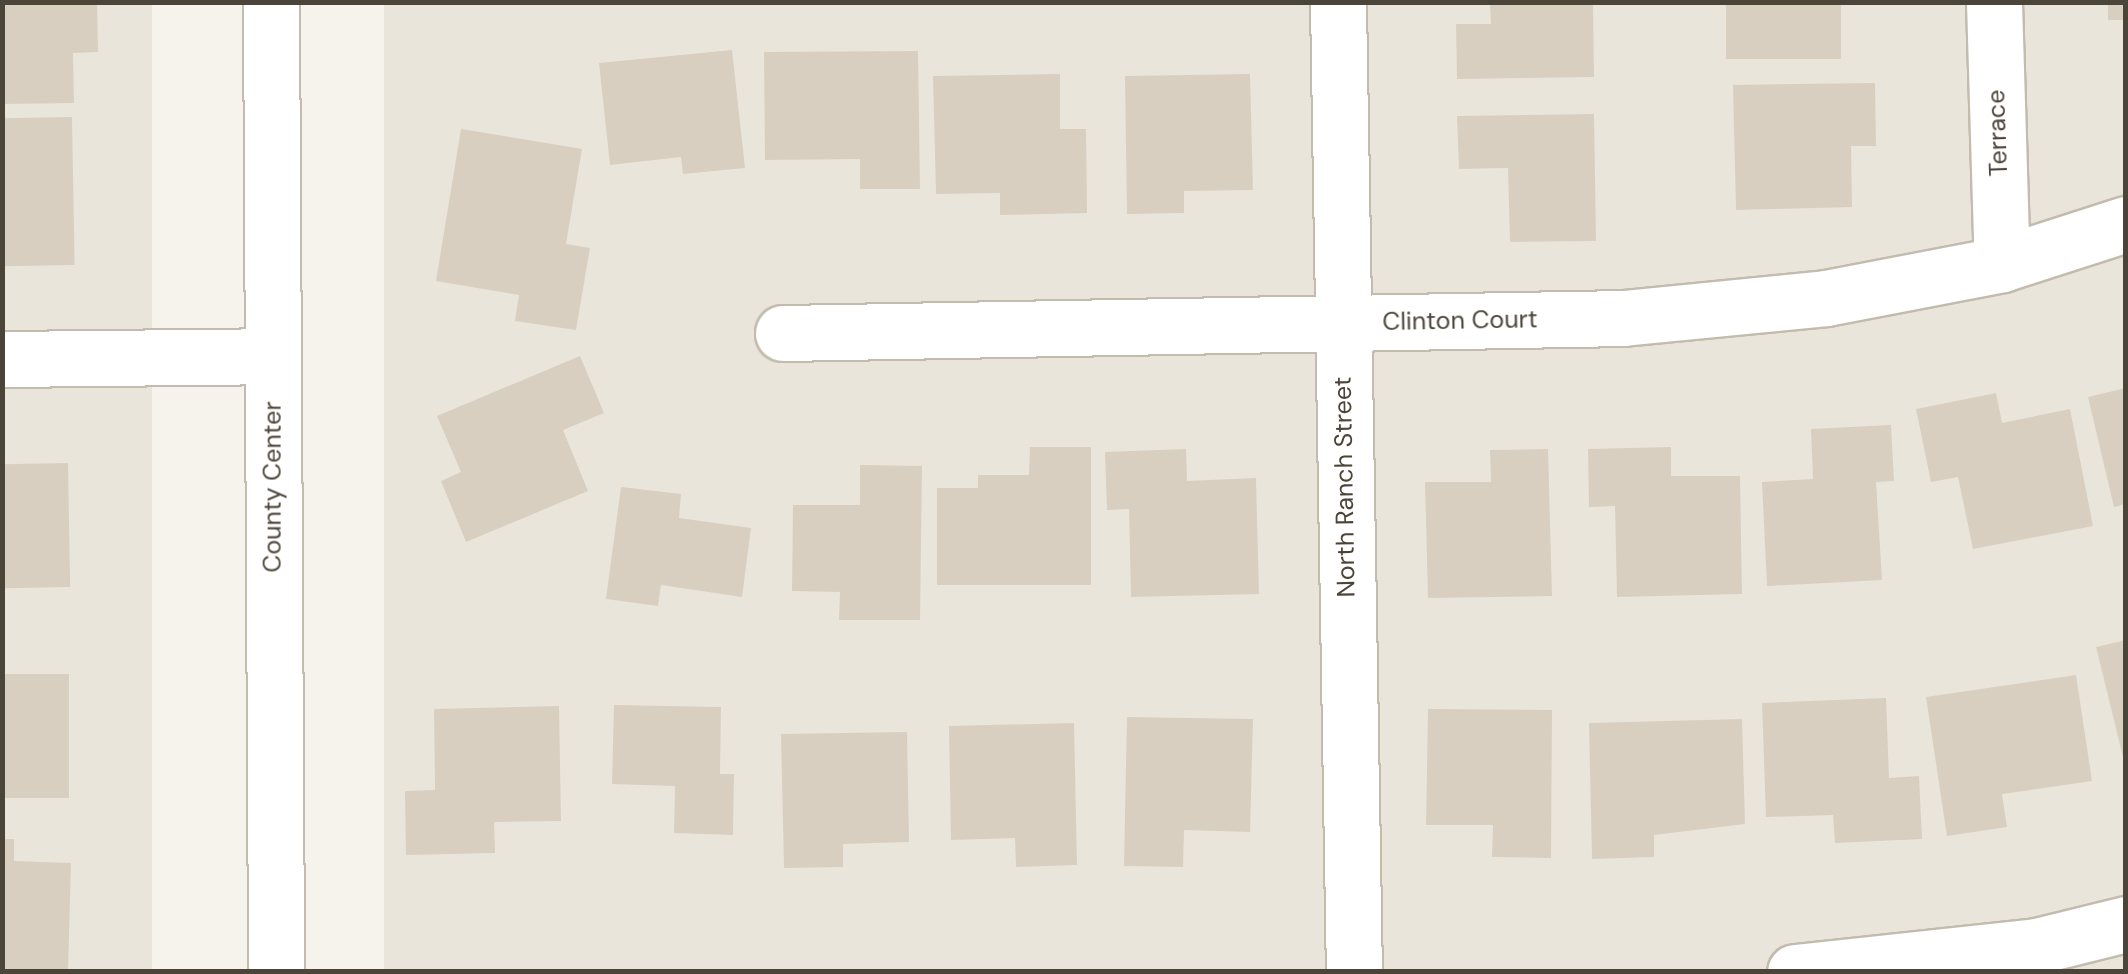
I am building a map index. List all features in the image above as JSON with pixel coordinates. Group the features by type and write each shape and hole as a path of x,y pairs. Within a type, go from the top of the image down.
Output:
{"street":[{"name":"County Center","path":"271,2 276,972"},
{"name":"North Ranch Street","path":"1338,2 1354,972"},
{"name":"Terrace","path":"1994,2 2002,264"},
{"name":"Clinton Court","path":"783,333 1623,318 1826,298 2002,264 2126,224"},
{"path":"2,359 273,356"},
{"path":"1795,972 2039,959 2126,924"}],"shaded area":[{"path":"2,3 152,3 152,971 2,971"},
{"path":"384,3 2125,3 2125,971 384,971"}],"building":[{"path":"2,2 97,2 98,52 73,53 74,103 2,104"},
{"path":"1490,2 1593,2 1594,77 1457,79 1456,24 1491,24"},
{"path":"1726,2 1841,2 1841,59 1726,59"},
{"path":"2108,2 2126,2 2126,20 2108,20"},
{"path":"732,50 745,168 683,174 681,157 610,165 599,63"},
{"path":"918,51 920,189 860,189 860,159 765,160 764,52"},
{"path":"1060,74 1060,129 1086,129 1087,213 1000,215 1000,193 936,194 933,76"},
{"path":"1250,74 1253,190 1184,191 1184,213 1127,214 1125,76"},
{"path":"1875,83 1876,146 1851,146 1852,207 1736,210 1733,85"},
{"path":"1594,114 1596,241 1510,242 1508,168 1459,169 1457,116"},
{"path":"72,117 75,265 5,266 2,118"},
{"path":"461,129 582,149 566,244 590,248 576,330 515,321 519,295 436,281"},
{"path":"580,356 604,413 563,430 588,491 466,542 441,481 461,472 437,416"},
{"path":"2126,388 2126,504 2114,507 2088,397"},
{"path":"1996,393 2002,423 2070,409 2093,526 1973,549 1958,477 1931,482 1916,409"},
{"path":"1891,425 1894,481 1876,482 1882,580 1767,586 1762,482 1813,479 1811,429"},
{"path":"1030,447 1091,447 1091,585 937,585 937,488 978,488 978,475 1029,475"},
{"path":"1671,447 1671,476 1740,476 1742,594 1617,597 1615,506 1589,507 1588,449"},
{"path":"1186,449 1187,481 1256,478 1259,594 1131,597 1129,509 1107,510 1105,452"},
{"path":"1548,449 1552,596 1428,598 1425,482 1491,482 1490,450"},
{"path":"68,463 70,587 4,588 2,464"},
{"path":"860,465 922,466 920,620 839,620 840,592 792,591 793,505 860,505"},
{"path":"621,487 681,494 679,518 751,528 742,597 661,585 658,606 606,599"},
{"path":"2126,640 2126,761 2124,761 2096,647"},
{"path":"2,674 69,674 69,798 2,798"},
{"path":"2076,675 2092,781 2002,794 2007,827 1947,836 1926,697"},
{"path":"1886,698 1889,778 1919,776 1922,839 1835,843 1833,815 1766,817 1762,703"},
{"path":"614,705 721,707 720,774 734,774 733,835 674,833 675,786 612,784"},
{"path":"559,706 561,821 494,822 495,853 406,855 405,791 435,790 434,709"},
{"path":"1428,709 1552,710 1551,858 1492,857 1493,825 1426,825"},
{"path":"1127,717 1253,719 1250,832 1184,830 1183,867 1124,866"},
{"path":"1742,719 1745,824 1654,835 1654,857 1592,859 1589,723"},
{"path":"1074,723 1077,865 1016,867 1015,838 951,840 949,726"},
{"path":"907,732 909,842 843,844 843,867 784,868 781,734"},
{"path":"2,839 14,839 14,861 71,863 68,972 2,972"}]}
